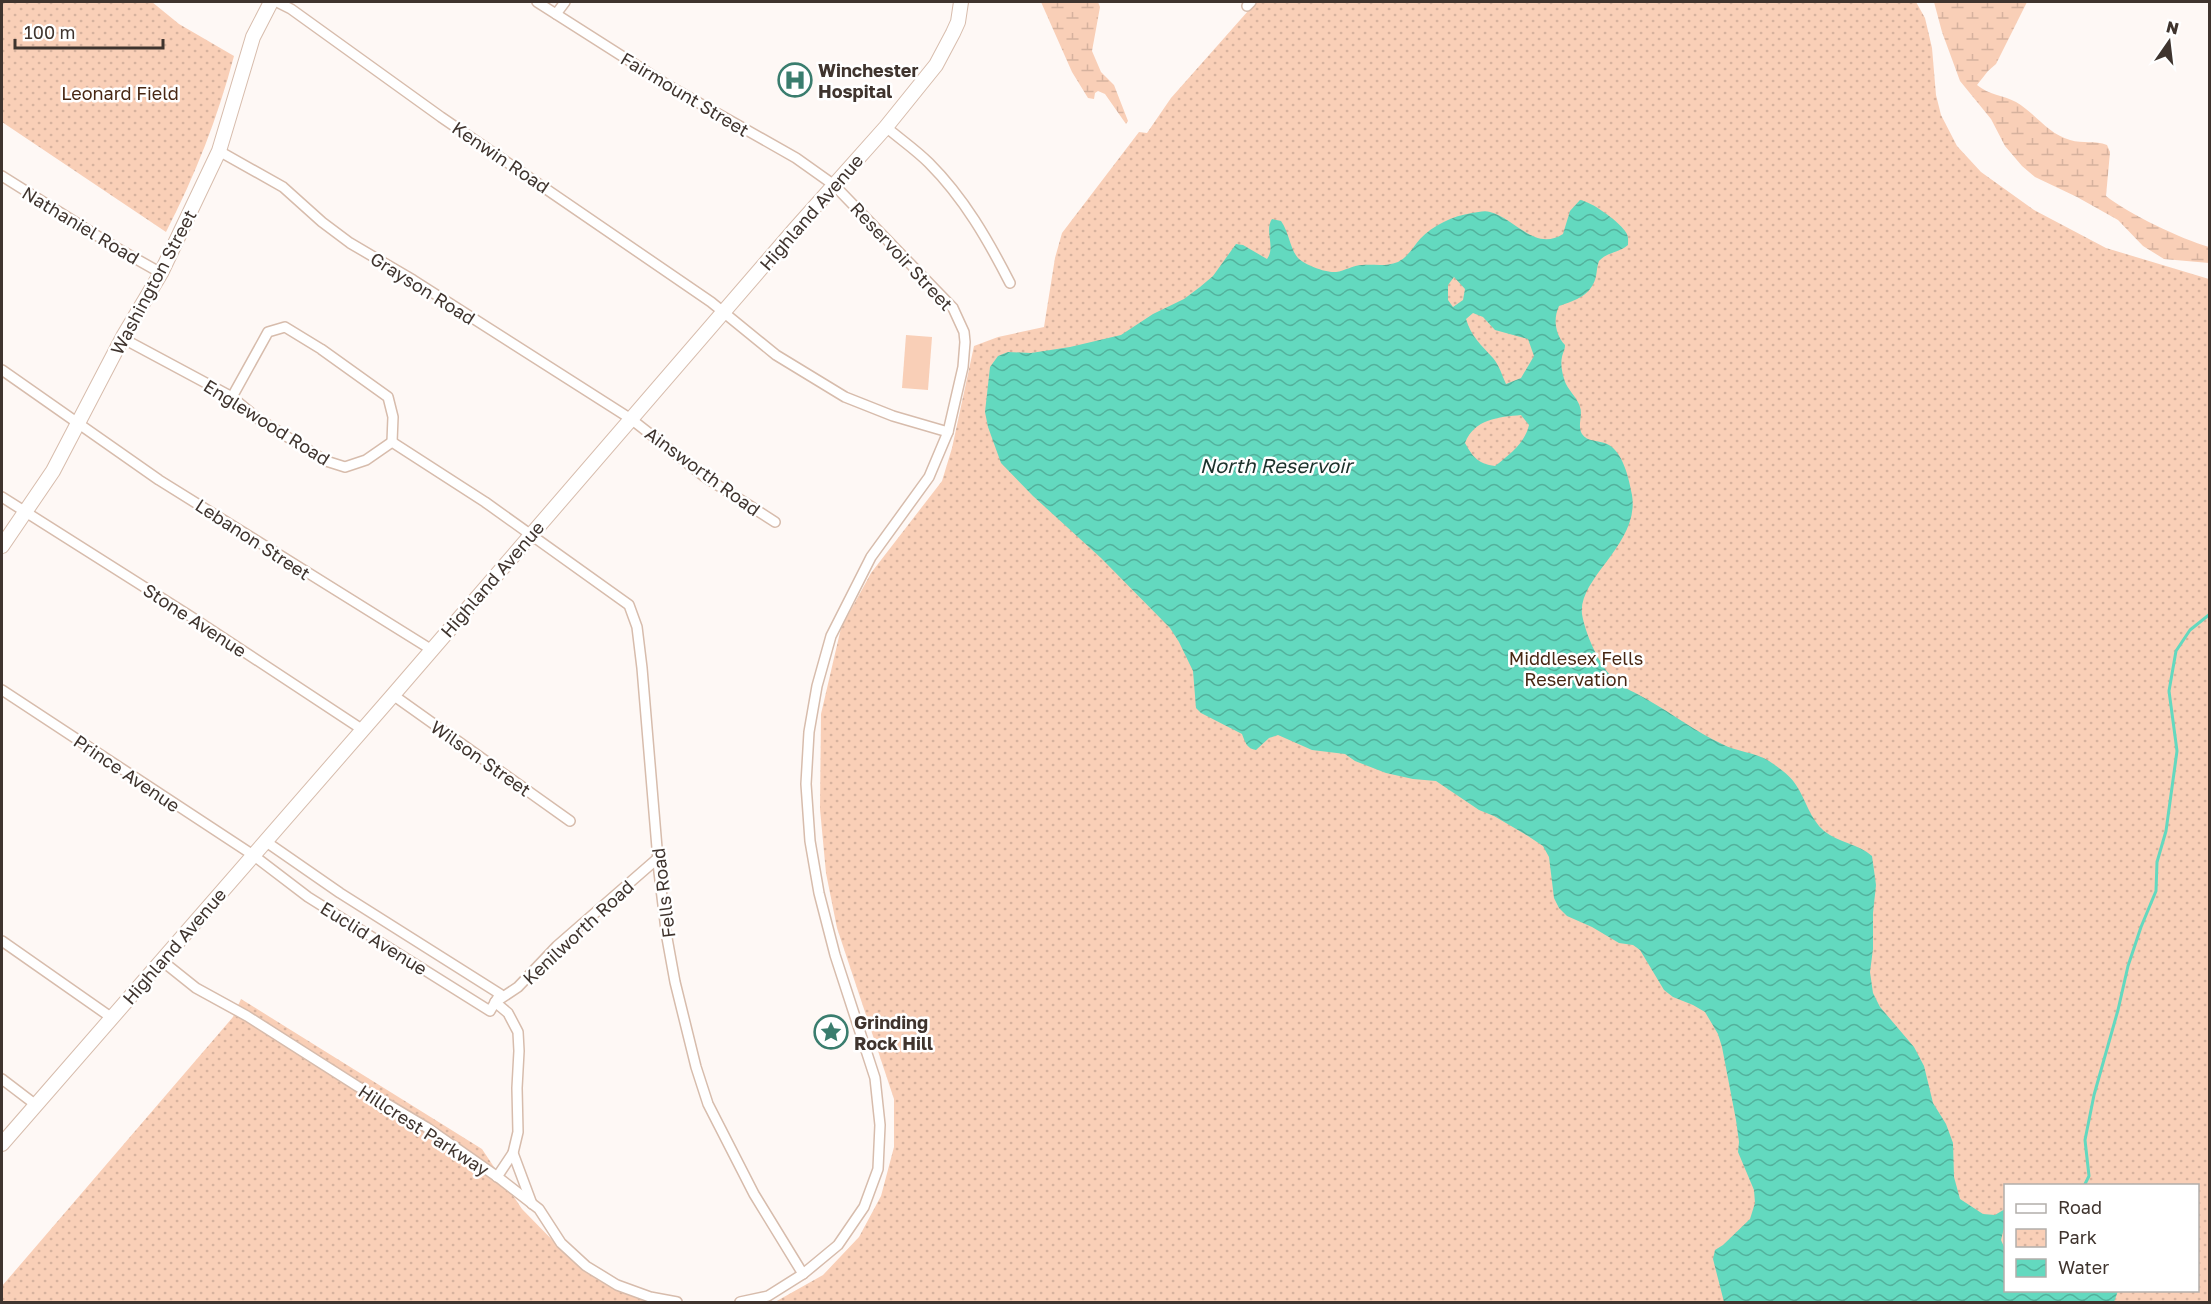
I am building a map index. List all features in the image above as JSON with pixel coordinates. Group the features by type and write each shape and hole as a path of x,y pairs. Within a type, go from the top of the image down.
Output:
{"main road":[{"name":"Washington Street","path":"2,546 52,471 122,338 161,273 219,150 253,37 271,2"},
{"name":"Highland Avenue","path":"2,1144 886,127 936,65 948,46 958,22 961,2"}],"street":[{"name":"Kenwin Road","path":"277,2 291,9 432,110 610,231 724,312 776,355 845,397 893,416 948,432"},
{"name":"Fairmount Street","path":"537,2 669,86 796,158 834,185"},
{"path":"556,14 565,2"},
{"path":"886,127 929,162 960,199 985,235 1010,283"},
{"name":"Grayson Road","path":"219,150 283,187 322,222 350,243 413,280 631,419"},
{"name":"Nathaniel Road","path":"2,176 161,273"},
{"name":"Reservoir Street","path":"834,185 953,308 964,332 963,367 948,432"},
{"path":"232,397 268,332 285,327 388,397 393,417 392,442 485,502 531,535"},
{"name":"Englewood Road","path":"122,338 232,397 257,417 326,461 345,467 366,460 392,442"},
{"name":"Lebanon Street","path":"2,370 159,480 432,650"},
{"name":"Ainsworth Road","path":"631,419 705,477 775,522"},
{"path":"740,1302 768,1296 803,1274 838,1245 864,1207 878,1169 880,1125 876,1078 835,955 819,893 810,841 806,784 809,732 817,686 831,636 871,557 929,477 948,432"},
{"name":"Stone Avenue","path":"2,497 190,616 363,730"},
{"name":"Fells Road","path":"531,535 629,605 637,627 658,858 675,982 696,1067 708,1104 754,1194 803,1274"},
{"name":"Prince Avenue","path":"2,690 253,855"},
{"name":"Wilson Street","path":"393,695 570,821"},
{"name":"Euclid Avenue","path":"253,855 308,897 490,1011 500,994 340,893 265,841"},
{"name":"Kenilworth Road","path":"495,1002 518,987 557,946 658,858"},
{"path":"2,942 112,1018"},
{"name":"Hillcrest Parkway","path":"161,960 196,988 247,1016 357,1086 426,1126 497,1177 539,1209 561,1243 586,1266 617,1285 650,1297 677,1302"},
{"name":"Euclid Avenue","path":"495,1002 508,1013 518,1032 518,1132 513,1153 497,1177"},
{"path":"2,1079 36,1105"},
{"path":"513,1153 532,1204"}],"green space":[{"name":"Leonard Field","path":"2,2 152,2 179,24 234,56 205,146 166,232 2,122"},
{"path":"1041,2 1098,2 1100,7 1092,51 1101,72 1114,85 1128,121 1126,124 1105,94 1098,91 1094,99 1088,98 1072,72"},
{"name":"Middlesex Fells Reservation","path":"1256,2 1916,2 1925,18 1932,48 1936,95 1941,115 1957,146 1981,172 2034,210 2106,248 2209,279 2209,1302 775,1302 823,1275 859,1237 881,1196 894,1147 894,1099 837,928 826,873 820,809 821,714 841,628 871,573 942,481 952,448 974,346 998,337 1044,327 1055,258 1062,233 1139,132 1147,133 1171,98"},
{"path":"1934,2 2027,2 1996,64 1977,85 1986,91 2016,102 2062,137 2107,145 2110,152 2106,196 2156,225 2209,247 2209,263 2164,259 2143,246 2118,220 2035,177 2022,166 2005,146 1991,119 1960,81"},
{"path":"906,335 932,337 928,390 902,388"},
{"path":"241,999 482,1149 522,1209 568,1256 619,1291 647,1302 2,1302 2,1286 233,1017"}],"water":[{"name":"North Reservoir","path":"1580,200 1604,212 1628,236 1628,245 1599,261 1591,288 1577,299 1559,306 1556,316 1557,331 1565,345 1561,360 1563,374 1566,384 1580,407 1582,434 1584,437 1613,448 1624,466 1632,495 1632,513 1627,529 1583,600 1582,614 1593,648 1608,672 1621,685 1712,739 1728,747 1764,758 1780,769 1793,781 1815,821 1824,831 1872,856 1876,885 1870,972 1873,993 1880,1007 1914,1047 1924,1066 1933,1103 1946,1124 1953,1143 1954,1177 1960,1199 1983,1214 1995,1215 2004,1210 2004,1228 2001,1240 2004,1247 2004,1292 2118,1292 2114,1302 1724,1302 1713,1259 1715,1250 1750,1219 1755,1203 1754,1190 1738,1152 1736,1120 1722,1047 1718,1034 1705,1012 1673,997 1664,990 1640,950 1633,945 1619,943 1567,916 1559,908 1554,898 1549,857 1543,846 1494,816 1479,810 1436,781 1386,773 1355,761 1345,754 1312,750 1278,735 1269,738 1256,750 1247,745 1242,734 1201,713 1196,708 1193,671 1170,628 1101,558 1033,496 1001,463 985,412 990,367 998,356 1008,352 1031,353 1070,347 1121,335 1153,314 1184,299 1200,287 1213,276 1236,244 1243,245 1267,259 1272,219 1281,221 1298,258 1316,268 1336,272 1359,265 1384,265 1398,262 1408,255 1431,229 1451,219 1481,211 1499,216 1534,237 1553,239 1563,234 1570,211","holes":["1454,277 1465,289 1463,300 1453,307 1448,300 1448,285","1473,313 1483,317 1495,330 1528,339 1534,356 1521,378 1506,384 1497,364 1468,325 1466,319","1521,415 1529,425 1524,437 1511,453 1495,466 1484,464 1477,459 1465,443 1474,429 1481,424 1496,418"]}],"waterway":[{"path":"2085,1184 2089,1176 2085,1140 2094,1095 2128,966 2156,891 2157,862 2166,831 2177,751 2169,691 2176,651 2190,630 2210,614"}],"place":[{"name":"Winchester Hospital","path":"795,80"},
{"name":"Grinding Rock Hill","path":"831,1032"}]}
